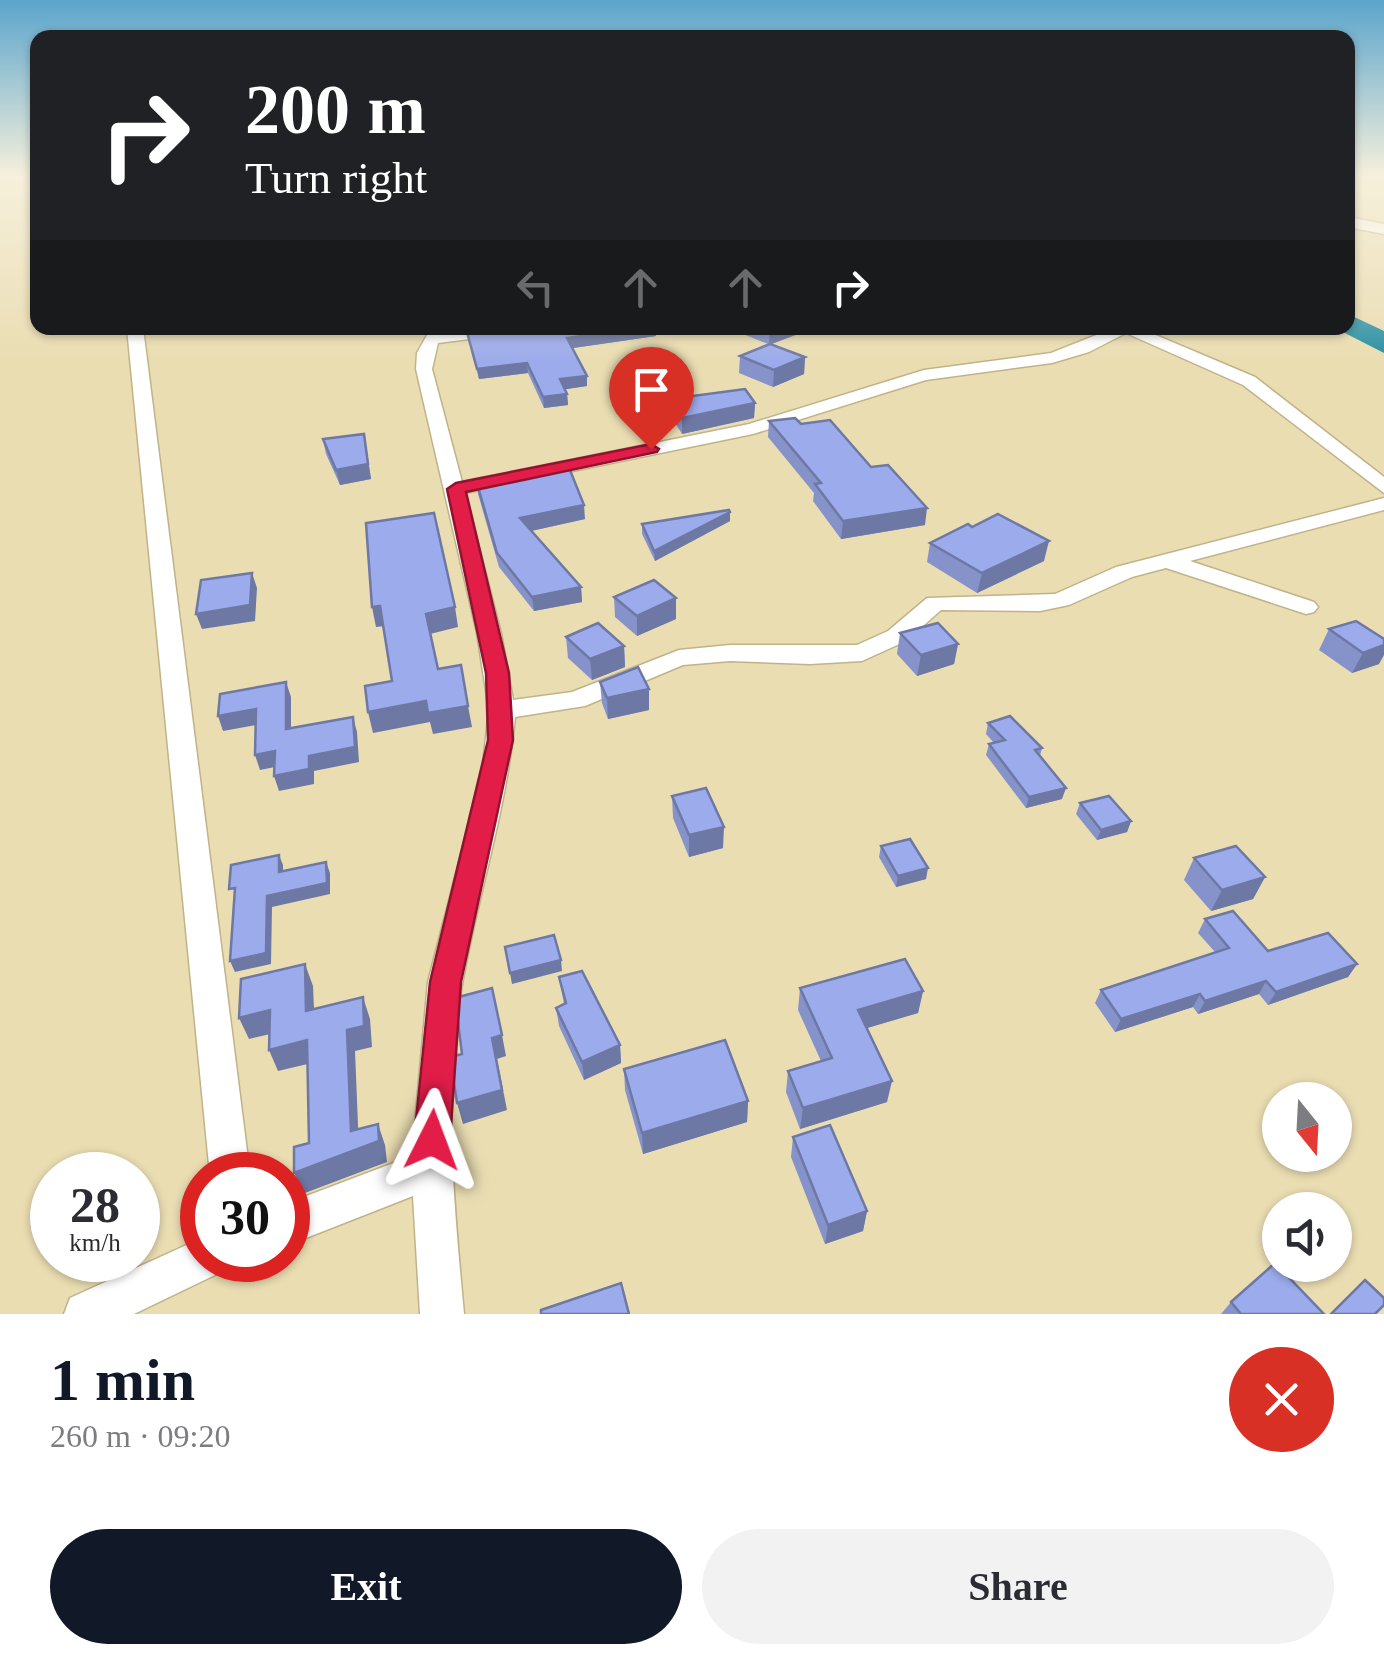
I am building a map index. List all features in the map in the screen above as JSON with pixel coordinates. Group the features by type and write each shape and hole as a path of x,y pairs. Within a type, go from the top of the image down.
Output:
{"street":[{"path":"136,335 180,754 218,1038 228,1152"},
{"path":"433,335 424,369 456,489 498,673 502,710 496,772 445,982 431,1169 442,1314"},
{"path":"456,489 753,429 913,377 1052,358 1112,335"},
{"path":"1142,335 1249,381 1384,487"},
{"path":"502,710 576,700 679,658 730,653 862,654 884,645 935,603 1040,604 1060,600 1124,572 1384,504"},
{"path":"1167,561 1306,606"},
{"path":"310,1216 431,1169"},
{"path":"86,1314 180,1269"}],"building":[{"path":"468,335 590,335 567,338 587,376 560,379 567,394 543,397 527,363 477,369"},
{"path":"770,344 805,357 774,370 740,356"},
{"path":"745,389 755,403 682,418 670,399"},
{"path":"795,418 801,424 830,420 871,467 888,465 927,508 843,521 815,484 821,483 769,421"},
{"path":"364,434 368,464 336,470 323,439"},
{"path":"556,464 558,471 570,470 584,505 520,518 581,587 532,597 497,553 476,480"},
{"path":"729,510 654,551 642,524"},
{"path":"434,513 455,607 426,614 438,669 461,665 468,706 428,713 426,701 368,712 365,686 392,681 380,606 372,607 366,523"},
{"path":"998,514 1049,541 982,573 930,543 968,524 972,527"},
{"path":"252,573 250,605 196,614 201,580"},
{"path":"654,580 676,598 637,616 614,597"},
{"path":"1356,621 1384,639 1384,645 1363,653 1329,629"},
{"path":"598,623 624,646 590,659 566,637"},
{"path":"938,623 958,644 921,655 900,633"},
{"path":"638,667 649,689 607,698 600,682"},
{"path":"286,682 286,729 353,717 355,747 309,756 309,769 274,776 275,751 255,755 256,709 218,716 220,694"},
{"path":"1010,716 1042,748 1035,750 1066,788 1029,797 989,744 1005,740 988,723"},
{"path":"706,788 724,827 689,835 672,796"},
{"path":"1109,796 1131,821 1101,830 1080,803"},
{"path":"910,839 928,868 898,876 881,846"},
{"path":"1236,846 1265,877 1222,890 1194,858"},
{"path":"279,855 279,872 326,862 327,883 267,896 266,953 230,961 235,888 229,889 231,865"},
{"path":"1233,911 1268,951 1328,933 1357,964 1276,992 1266,981 1205,1001 1200,994 1121,1019 1101,990 1229,948 1205,919"},
{"path":"554,935 561,960 510,973 505,947"},
{"path":"905,959 923,991 858,1010 892,1081 803,1108 788,1071 832,1058 800,988"},
{"path":"305,964 306,1011 363,997 364,1026 347,1030 351,1131 378,1124 379,1141 310,1167 310,1152 294,1152 294,1147 309,1143 307,1040 269,1050 270,1010 239,1018 241,979"},
{"path":"582,971 620,1045 582,1062 556,1008 566,1003 559,977"},
{"path":"492,988 502,1035 492,1038 502,1090 457,1103 450,1057 462,1054 455,998"},
{"path":"725,1040 748,1101 642,1133 624,1069"},
{"path":"830,1125 867,1211 828,1225 793,1137"},
{"path":"1262,1275 1262,1282 1293,1282 1324,1314 1241,1314 1231,1302"},
{"path":"1365,1280 1384,1298 1384,1305 1375,1314 1331,1314"},
{"path":"621,1283 629,1314 541,1314 541,1310"}],"waterway":[{"path":"1355,327 1384,344"}],"route":[{"path":"432,1140 445,982 501,740 498,673 456,489 651,449"}]}
